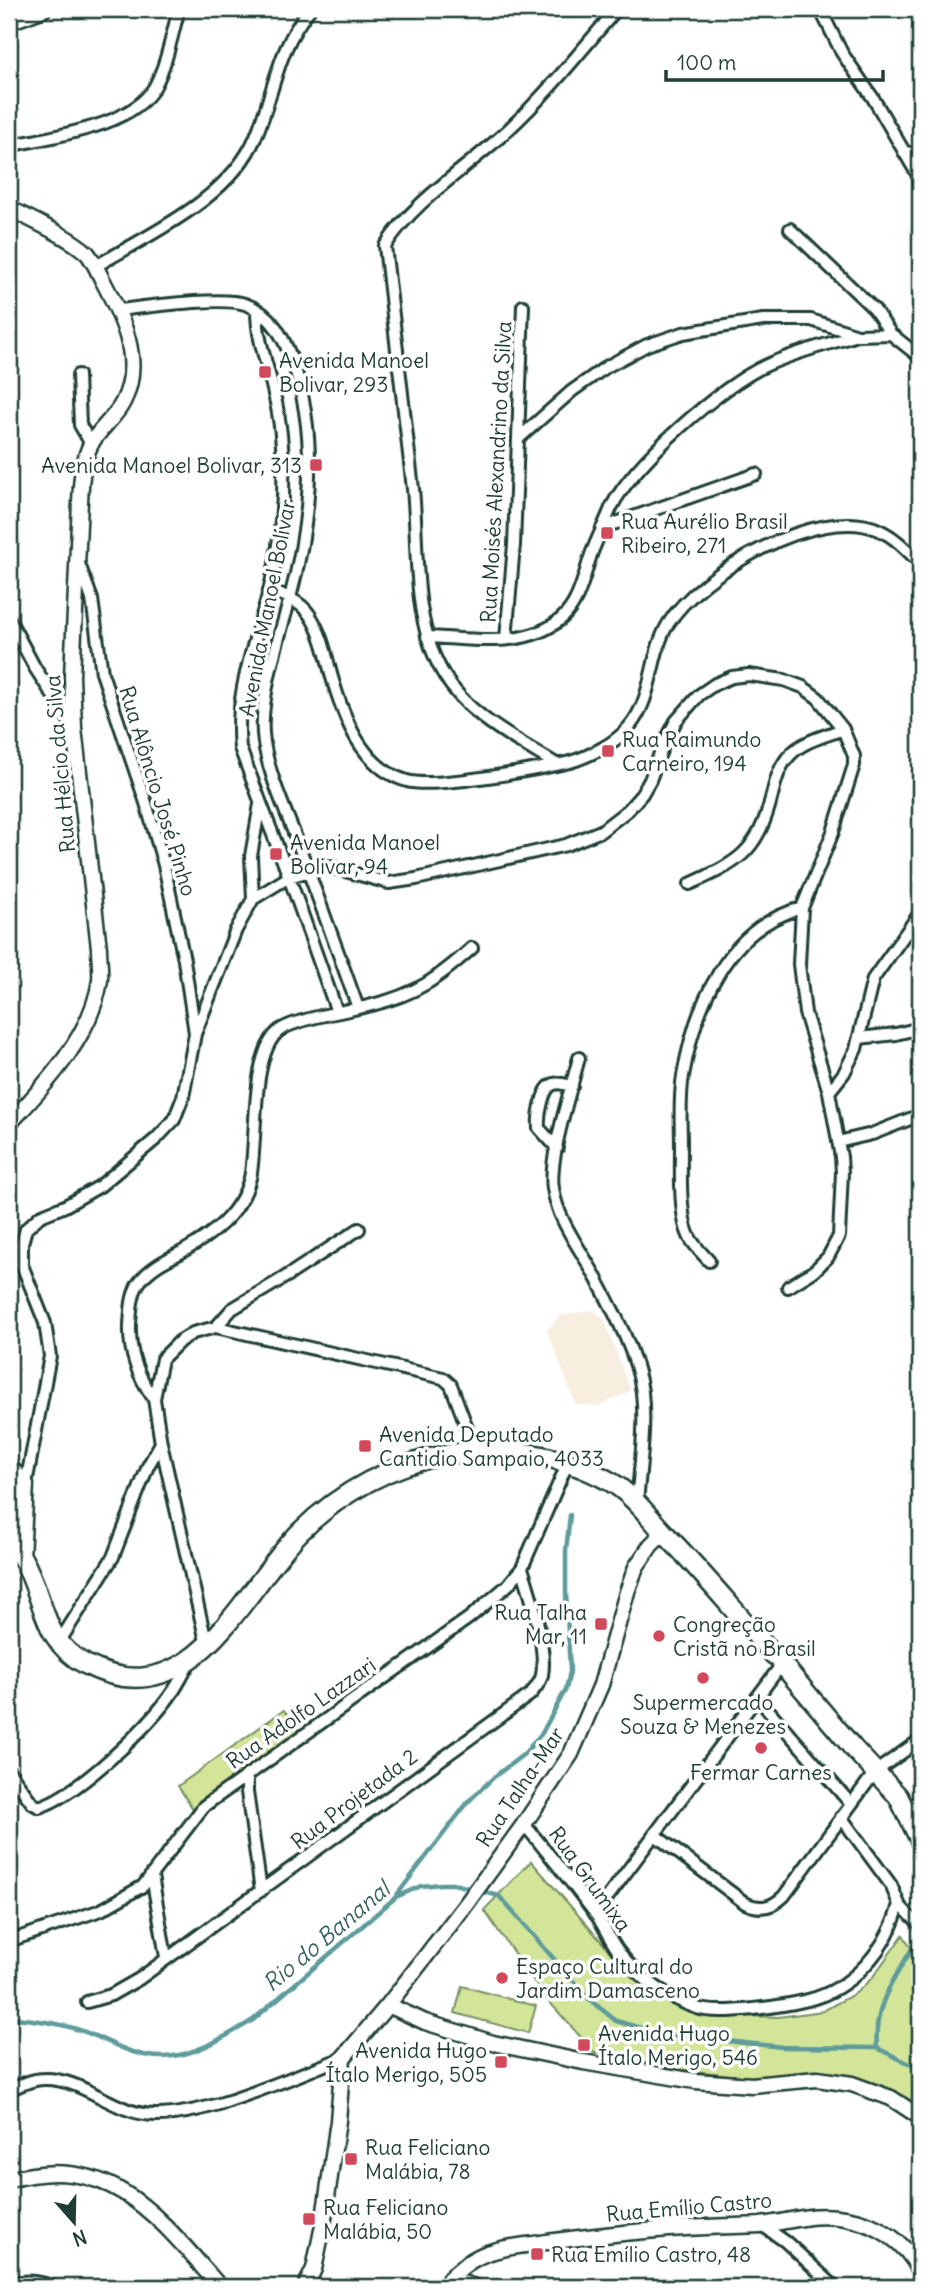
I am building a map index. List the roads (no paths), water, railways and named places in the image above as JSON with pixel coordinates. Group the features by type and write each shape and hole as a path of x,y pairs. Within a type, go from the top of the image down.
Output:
{"main road":[{"path":"9,1542 22,1558 58,1644 83,1664 111,1675 156,1675 173,1670 191,1660 207,1646 300,1532 350,1490 395,1468 436,1456 475,1449 568,1462 613,1483 637,1503 898,1796 920,1840"}],"street":[{"path":"9,22 44,9"},
{"path":"9,146 96,125 138,107 156,84 179,9"},
{"path":"96,267 201,202 225,183 255,140 289,38 310,9"},
{"path":"555,764 498,728 462,698 443,674 427,637 385,246 408,215 531,108 617,9"},
{"path":"820,9 842,53 873,98 920,178"},
{"path":"904,152 920,154"},
{"name":"Rua Hélcio da Silva","path":"9,208 77,246 88,255 118,310 131,351 129,386 123,402 91,444 82,480 72,676 74,728 99,948 100,980 91,1010 58,1069 9,1124"},
{"path":"790,229 874,309 891,334 920,356"},
{"path":"118,310 236,302 257,311"},
{"name":"Rua Moisés Alexandrino da Silva","path":"506,639 514,545 523,306"},
{"name":"Avenida Manoel Bolívar","path":"257,311 262,355 275,396 283,474 278,541 269,590 245,671 237,726 240,748 337,1012"},
{"name":"Avenida Manoel Bolívar","path":"257,311 274,324 285,341 302,402 309,454 308,508 290,598 269,677 262,732 283,806 358,1008"},
{"path":"518,439 572,391 607,367 647,345 671,336 739,323 791,318 811,320 858,335"},
{"path":"427,637 506,639 536,633 561,620 575,601 615,500 641,467 703,408 748,374 766,366 858,335 891,334"},
{"path":"78,375 80,425 91,444"},
{"path":"602,528 756,474"},
{"path":"269,590 290,598 308,612 316,626 337,692 360,747 388,773 407,781 431,783 572,761 599,749 628,729 645,700 658,646 668,624 698,591 764,545 794,534 829,526 859,525 878,528 891,536 920,563"},
{"name":"Rua Alôncio José Pinho","path":"78,562 92,599 102,673 143,791 164,865 182,948 195,1034"},
{"path":"9,619 35,668 74,728"},
{"path":"22,1558 26,1484 50,1356 45,1323 22,1265 22,1243 26,1229 40,1216 65,1206 100,1186 156,1139 174,1120 183,1097 195,1034 236,930 253,899 289,877 327,866 389,883 566,845 601,831 628,810 642,794 676,721 699,695 732,677 749,675 784,680 803,687 818,698 845,734 854,757 852,774 803,908 799,964 805,1013 829,1092 838,1142 842,1172 839,1236 828,1257 814,1271 788,1287"},
{"path":"690,884 739,859 757,839 765,824 780,769 789,755 803,745 845,734"},
{"path":"253,899 251,856 260,804"},
{"path":"709,1261 688,1234 683,1208 682,1079 692,1033 717,974 733,951 771,920 803,908"},
{"path":"829,1092 850,1062 859,1038 873,979 880,965 920,912"},
{"path":"154,1399 140,1378 131,1350 130,1312 138,1285 158,1265 219,1227 237,1208 245,1194 251,1175 257,1098 265,1053 273,1039 281,1030 337,1012 380,1003 422,987 434,981 472,948"},
{"path":"859,1038 920,1028"},
{"path":"579,1058 557,1148 552,1186 558,1211 612,1312 640,1378 643,1396 642,1452 637,1503"},
{"path":"557,1148 539,1128 542,1106 552,1084 572,1086"},
{"path":"838,1142 872,1135 920,1115"},
{"path":"216,1328 232,1309 359,1229"},
{"path":"207,1646 161,1443 154,1399 162,1359 168,1350 193,1333 216,1328 443,1378 451,1385 475,1449"},
{"path":"58,1644 113,1557 148,1466 161,1443"},
{"name":"Rua Adolfo Lazzari","path":"9,1941 101,1910 132,1893 152,1876 204,1807 469,1618 508,1585 522,1569 568,1462"},
{"path":"9,1466 26,1484"},
{"name":"Rua Talha-Mar","path":"343,2058 467,1903 571,1754 590,1716 601,1685 636,1567 664,1532"},
{"name":"Rua Projetada 2","path":"87,2002 119,1991 531,1694 542,1679 543,1661 533,1605 522,1569"},
{"path":"595,1914 757,1697 778,1659"},
{"path":"9,1771 32,1803 40,1807 62,1797 86,1780 148,1720 172,1693 191,1660"},
{"path":"757,1697 851,1804"},
{"path":"655,1835 745,1903 766,1908 785,1896 875,1772 918,1746"},
{"path":"247,1776 261,1891"},
{"path":"841,1817 891,1885 898,1906 920,1926"},
{"name":"Rua Grumixa","path":"524,1824 595,1914 624,1959 662,1991 699,2009 727,2011 795,2003 817,1998 839,1988 852,1980 872,1957 898,1906"},
{"path":"152,1876 166,1957"},
{"path":"388,2005 425,2022 493,2043 583,2062 695,2081 752,2085 817,2079 852,2084 891,2098 920,2117"},
{"path":"9,2090 36,2080 54,2080 127,2111 155,2116 195,2110 343,2058 338,2121 323,2225 314,2269 305,2287"},
{"path":"9,2179 49,2173 79,2175 100,2179 121,2189 143,2204 220,2287"},
{"name":"Rua Emílio Castro","path":"447,2283 469,2262 503,2249 574,2238 762,2225 816,2216 844,2217 883,2231 901,2244 920,2271"},
{"path":"762,2225 794,2249 835,2287"},
{"path":"9,2284 25,2280 54,2287"},
{"path":"447,2283 475,2287"}],"waterway":[{"path":"396,1896 468,1802 524,1754 542,1733 566,1689 570,1672 566,1593 566,1551 570,1515"},
{"name":"Rio do Bananal","path":"9,2017 68,2027 144,2055 164,2057 188,2053 253,2020 396,1897 421,1886 454,1884 499,1896 588,1998 616,2021 658,2033 783,2047 877,2048 920,2069"},
{"path":"877,2048 881,2007 913,1947"}],"place":[{"name":"Avenida Manoel Bolivar, 293","path":"265,372"},
{"name":"Avenida Manoel Bolivar, 313","path":"316,465"},
{"name":"Rua Aurélio Brasil Ribeiro, 271","path":"607,533"},
{"name":"Rua Raimundo Carneiro, 194","path":"608,751"},
{"name":"Avenida Manoel Bolivar, 94","path":"276,854"},
{"name":"Avenida Deputado Cantidio Sampaio, 4033","path":"365,1446"},
{"name":"Rua Talha Mar, 11","path":"601,1624"},
{"name":"Congreção Cristã no Brasil","path":"659,1636"},
{"name":"Supermercado Souza & Menezes","path":"703,1678"},
{"name":"Fermar Carnes","path":"761,1748"},
{"name":"Espaço Cultural do Jardim Damasceno","path":"502,1978"},
{"name":"Avenida Hugo Ítalo Merigo, 546","path":"584,2045"},
{"name":"Avenida Hugo Ítalo Merigo, 505","path":"501,2062"},
{"name":"Rua Feliciano Malábia, 78","path":"351,2159"},
{"name":"Rua Feliciano Malábia, 50","path":"309,2219"},
{"name":"Rua Emílio Castro, 48","path":"537,2254"}]}
